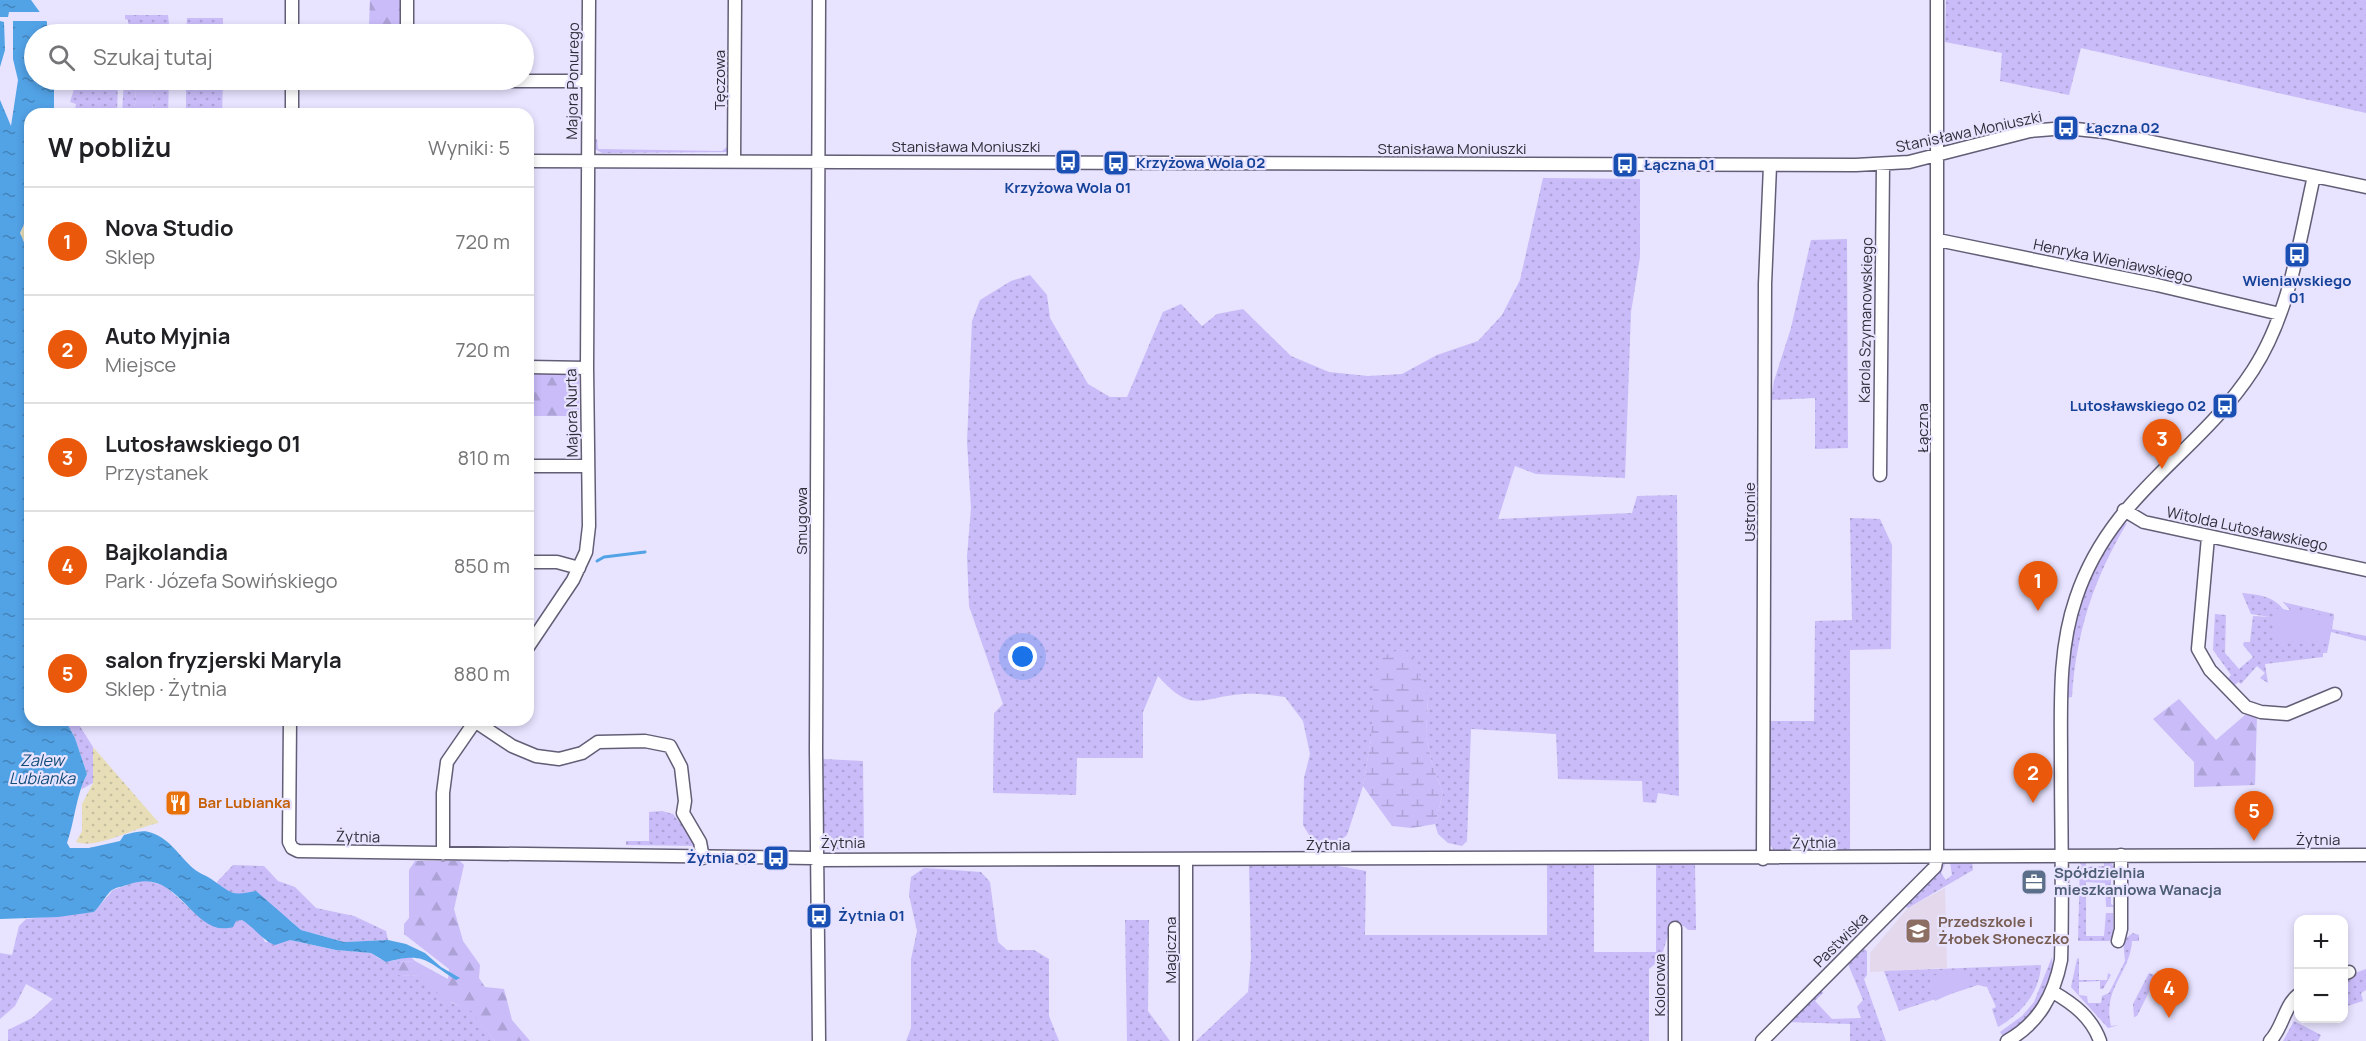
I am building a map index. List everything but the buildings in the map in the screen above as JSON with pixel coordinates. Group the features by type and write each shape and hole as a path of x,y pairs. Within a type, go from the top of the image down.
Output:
{"street":[{"path":"292,0 292,24"},
{"path":"407,0 407,24"},
{"name":"Majora Ponurego","path":"587,162 589,0"},
{"name":"Tęczowa","path":"734,161 735,0"},
{"name":"Smugowa","path":"819,0 817,860 819,1041"},
{"name":"Łączna","path":"1937,0 1937,856"},
{"path":"534,81 587,81"},
{"path":"292,90 292,108"},
{"name":"Stanisława Moniuszki","path":"534,161 1770,166 1882,164 1937,155 2030,131 2066,128 2105,132 2366,187"},
{"name":"Majora Nurta","path":"534,638 579,568 586,552 589,526 586,368 587,162"},
{"name":"Karola Szymanowskiego","path":"1880,475 1882,164"},
{"name":"Ustronie","path":"1763,859 1765,284 1770,166"},
{"path":"2007,1041 2036,1018 2053,992 2061,960 2061,690 2066,636 2075,599 2092,560 2124,510 2240,388 2264,350 2280,314 2314,176"},
{"name":"Henryka Wieniawskiego","path":"1938,240 2157,285 2280,314"},
{"path":"534,367 586,368"},
{"path":"534,466 588,466"},
{"name":"Witolda Lutosławskiego","path":"2124,510 2144,522 2366,570"},
{"path":"2208,537 2198,649 2210,670 2246,707 2261,712 2288,714 2335,694"},
{"path":"534,562 557,562 579,568"},
{"name":"Żytnia","path":"290,726 289,842 292,848 298,851 814,858 817,860 1763,859 2062,855 2366,855"},
{"path":"443,854 443,793 447,762 471,726"},
{"path":"484,726 512,746 559,759 582,753 598,742 645,741 670,746 681,767 685,801 683,813 700,842 703,858"},
{"path":"2120,935 2121,855"},
{"name":"Pastwiska","path":"1762,1041 1935,867 1937,856"},
{"name":"Magiczna","path":"1186,860 1186,1040"},
{"name":"Kolorowa","path":"1675,928 1675,1041"},
{"path":"2053,992 2087,1017 2096,1028 2100,1041"},
{"path":"2270,1041 2294,998"}],"shaded area":[{"name":"Przedszkole i Żłobek Słoneczko","path":"1945,888 1947,968 1870,972 1870,953 1908,908"}],"green space":[{"path":"370,0 401,0 401,24 369,24"},
{"path":"1946,0 2366,0 2366,113 2081,48 2069,95 2000,81 2002,53 1945,42"},
{"path":"125,15 168,15 169,24 128,24 128,20 125,19"},
{"path":"187,18 223,18 223,24 187,24"},
{"path":"74,90 118,90 117,108 75,108 76,104 70,102"},
{"path":"123,90 135,90 134,108 122,108"},
{"path":"135,90 153,90 152,108 134,108"},
{"path":"153,90 169,90 168,108 152,108"},
{"path":"186,90 223,90 222,108 186,108"},
{"path":"728,123 731,123 728,145"},
{"path":"594,139 597,139 598,149 722,151 728,146 727,152 602,153 595,149"},
{"path":"1543,178 1640,179 1640,257 1631,312 1625,478 1536,474 1515,466 1498,519 1632,513 1637,496 1677,495 1679,796 1658,793 1656,803 1643,802 1642,781 1558,779 1556,734 1471,729 1467,841 1462,846 1448,843 1438,834 1435,824 1443,793 1432,763 1426,737 1428,697 1371,739 1363,786 1347,835 1337,843 1322,844 1309,835 1303,825 1304,778 1310,754 1303,721 1285,697 1248,694 1198,701 1189,700 1180,696 1158,676 1143,712 1143,758 1077,758 1076,795 993,793 994,713 1003,704 969,606 967,556 971,508 967,442 972,321 980,300 1011,281 1030,275 1047,295 1050,318 1088,384 1110,397 1127,397 1163,312 1181,304 1202,326 1217,314 1243,309 1291,356 1329,372 1368,376 1402,374 1437,355 1478,341 1502,315 1520,280"},
{"path":"1847,239 1848,448 1815,449 1815,398 1771,400 1774,381 1791,328 1811,240"},
{"path":"534,374 579,374 579,416 534,416"},
{"path":"1850,518 1880,519 1892,545 1891,649 1850,650 1850,853 1776,853 1770,845 1770,721 1814,721 1815,621 1852,620"},
{"path":"2127,523 2096,585 2082,628 2072,697 2066,698 2070,646 2087,584 2105,545 2116,531"},
{"path":"2242,593 2271,599 2284,610 2290,610 2283,602 2334,614 2332,629 2366,636 2366,641 2331,632 2327,653 2323,653 2323,657 2265,664 2268,683 2260,678 2265,673 2257,666 2241,684 2238,682 2233,687 2226,680 2231,675 2213,650 2215,614 2226,615 2225,653 2239,669 2253,657 2243,645 2244,642 2250,642 2253,616 2270,617 2251,614"},
{"path":"2274,608 2334,617 2328,643 2274,642"},
{"path":"1400,649 1411,653 1428,697 1426,737 1432,763 1443,793 1435,824 1412,828 1392,826 1363,786 1371,739 1374,674 1384,656"},
{"path":"2179,699 2216,740 2245,715 2257,716 2255,785 2194,787 2194,762 2153,719"},
{"path":"68,726 80,726 93,747 93,783 82,789 81,786 87,774 75,738"},
{"path":"823,759 863,761 864,850 824,849"},
{"path":"662,811 673,814 699,846 626,845 626,841 649,841 649,812"},
{"path":"2086,860 2086,867 2104,866 2104,860 2112,864 2116,871 2117,877 2111,879 2111,904 2116,907 2106,907 2105,883 2086,882 2086,936 2104,936 2106,913 2113,913 2113,938 2109,941 2078,941 2080,861"},
{"path":"415,861 460,861 464,865 454,909 463,941 480,965 479,978 485,987 504,989 512,1020 530,1041 495,1041 471,1011 442,998 418,975 401,976 392,972 400,962 415,961 448,979 449,969 404,934 404,924 409,918 409,870"},
{"path":"1972,861 1973,870 1908,908 1905,906 1940,865 1945,864 1941,873 1946,880 1952,875 1950,862"},
{"path":"1656,862 1695,863 1696,930 1688,930 1684,926 1670,927 1661,959 1649,969 1649,1041 1196,1041 1248,992 1251,957 1249,866 1338,866 1366,871 1365,935 1547,935 1547,864 1594,864 1594,952 1656,952"},
{"path":"233,865 264,866 278,881 295,887 316,908 354,916 386,931 388,940 344,942 301,930 290,920 238,894 222,890 217,882"},
{"path":"924,868 981,872 990,882 998,942 1007,950 1034,950 1049,959 1049,1016 1059,1041 906,1041 911,1028 911,959 917,931 909,895 911,877"},
{"path":"144,879 165,886 196,914 236,921 242,919 259,930 265,942 290,940 336,950 371,953 380,959 392,961 410,956 415,961 400,962 401,976 418,975 452,1003 471,1010 495,1041 8,1041 8,1030 32,1018 53,999 26,984 15,1006 0,1019 0,953 12,955 19,926 26,919 94,912 113,890"},
{"path":"1125,920 1149,920 1148,1011 1170,1041 1127,1041"},
{"path":"2133,933 2139,935 2139,941 2132,941 2127,963 2110,1001 2111,1026 2119,1025 2108,1028 2071,987 2077,959 2079,958 2079,980 2107,980 2108,973 2111,975 2103,989 2100,989 2100,981 2079,982 2079,995 2087,996 2088,1003 2101,1003 2102,996 2109,993 2125,961 2123,940"},
{"path":"1864,949 1867,951 1867,975 1864,979 1886,1041 1850,1041 1850,1024 1787,1022 1820,989 1823,993 1815,1001 1832,1019 1861,1018 1857,1007 1863,1000 1848,964"},
{"path":"2052,957 2050,982 2039,1003 2023,1022 2003,1037 2000,1032 2022,1016 2034,1002"},
{"path":"2041,965 2037,984 2028,1001 2014,1016 1998,1027 1992,1009 1996,1007 1987,987 1978,985 1899,1011 1884,971"},
{"path":"2366,969 2366,990 2361,993 2363,1001 2348,1006 2348,976"},
{"path":"1960,972 1970,985 1935,1001 1929,976"},
{"path":"2149,973 2157,976 2137,1016 2134,1017 2133,1004"},
{"path":"2294,1021 2321,1035 2318,1041 2283,1041"}],"sand":[{"path":"24,225 24,242 20,233"},
{"path":"93,747 159,823 105,841 84,844 76,842 82,831 82,804 93,783"}],"water":[{"name":"Zalew Lubianka","path":"0,0 31,0 47,24 24,24 24,90 54,90 54,108 24,108 24,223 20,233 24,243 24,726 68,726 75,738 87,774 80,790 67,843 70,848 89,848 120,841 124,835 134,832 152,833 170,844 194,869 229,891 242,893 256,891 301,930 344,942 388,940 406,944 425,953 441,967 460,978 456,980 430,963 417,958 386,962 371,953 336,950 290,940 275,945 242,920 236,921 233,927 219,928 207,923 174,893 161,885 147,881 112,890 94,912 58,917 0,919"}],"pier":[{"path":"9,12 43,12 50,21 13,21 13,59 18,80 11,126 0,100 0,67 5,50 4,22 0,21 0,17 8,17"}],"waterway":[{"path":"597,561 604,557 645,552"}],"place":[{"name":"Łączna 02","path":"2066,128"},
{"name":"Krzyżowa Wola 01","path":"1068,162"},
{"name":"Krzyżowa Wola 02","path":"1116,163"},
{"name":"Łączna 01","path":"1625,165"},
{"name":"Wieniawskiego 01","path":"2297,255"},
{"name":"Lutosławskiego 02","path":"2225,406"},
{"name":"Lutosławskiego 01","path":"2162,469"},
{"name":"Nova Studio","path":"2038,611"},
{"name":"Bar Lubianka","path":"178,803"},
{"name":"Auto Myjnia","path":"2033,803"},
{"name":"salon fryzjerski Maryla","path":"2254,841"},
{"name":"Żytnia 02","path":"776,858"},
{"name":"Spółdzielnia mieszkaniowa Wanacja","path":"2034,882"},
{"name":"Żytnia 01","path":"819,916"},
{"name":"Przedszkole i Żłobek Słoneczko","path":"1918,931"},
{"name":"Bajkolandia","path":"2169,1018"}]}
